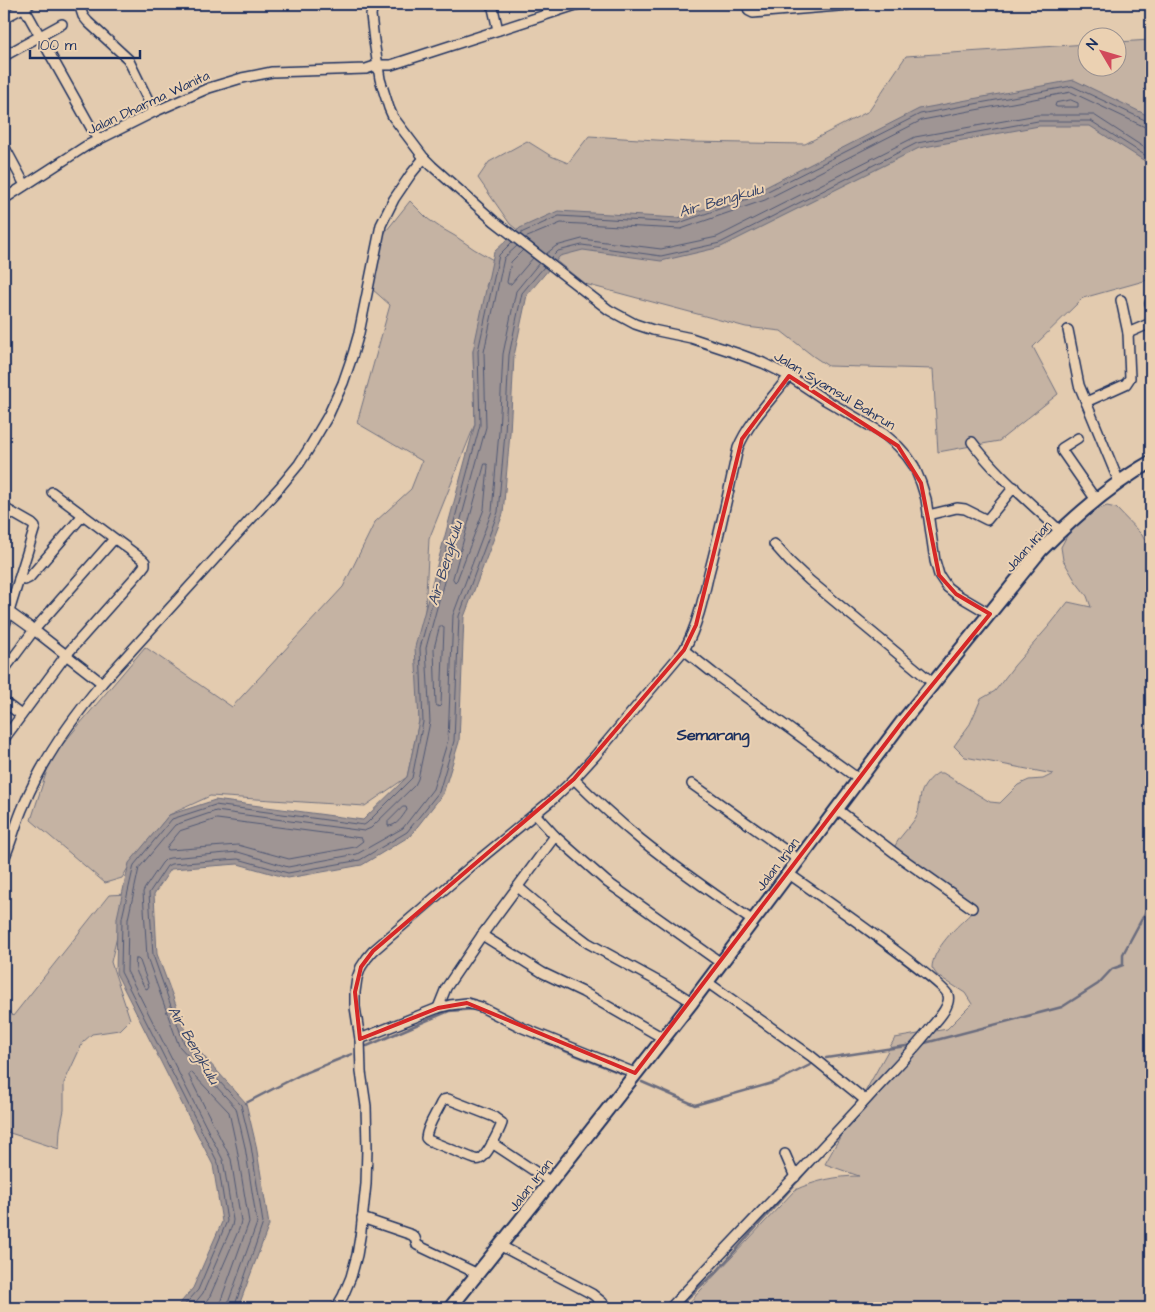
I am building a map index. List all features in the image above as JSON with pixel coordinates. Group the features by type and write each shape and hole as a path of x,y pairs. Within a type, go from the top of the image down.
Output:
{"main road":[{"name":"Jalan Irian","path":"450,1308 501,1246 692,1002 933,683 1041,550 1096,500 1119,482 1151,462"}],"street":[{"path":"79,4 80,11 88,22 124,53 130,61 154,112"},
{"path":"4,858 24,804 38,774 84,704 299,464 328,416 343,383 353,354 381,225 394,199 424,158 393,117 389,108 380,79 372,27 371,15 373,4"},
{"path":"492,4 498,30"},
{"name":"Jalan Dharma Wanita","path":"4,199 86,146 154,112 209,88 257,75 280,72 366,69 391,65 580,4"},
{"path":"747,4 749,11 753,13 862,4"},
{"path":"4,18 26,5 40,36 98,140"},
{"path":"4,56 62,24"},
{"path":"4,146 25,185"},
{"name":"Jalan Syamsul Bahrun","path":"424,158 480,210 594,300 622,318 653,330 691,338 763,363 789,376 822,398 884,434 907,456 922,484 939,575 956,594 990,614"},
{"path":"1086,402 1129,381 1131,375 1128,333 1121,300"},
{"path":"1128,333 1151,323"},
{"path":"1068,330 1079,385 1119,482"},
{"path":"336,1308 351,1277 357,1255 366,1184 366,1106 355,1007 356,978 372,951 574,779 596,756 684,650 691,639 696,625 740,444 746,431 789,376"},
{"path":"1078,438 1062,448 1062,451 1096,500"},
{"path":"972,442 982,456 1060,531"},
{"path":"928,515 957,508 965,509 987,520 1014,487"},
{"path":"4,739 66,655 145,565 142,559 52,492"},
{"path":"4,508 35,527 19,579 6,611 4,628"},
{"path":"19,579 25,580 29,578 83,515"},
{"path":"4,670 34,630 114,539"},
{"path":"774,544 809,580 933,683"},
{"path":"6,611 34,630 102,683"},
{"path":"684,650 860,780"},
{"path":"4,702 21,715"},
{"path":"574,779 611,814 669,862 753,921"},
{"path":"692,784 799,860"},
{"path":"837,810 972,908"},
{"path":"535,814 555,836 607,882 722,963"},
{"path":"438,1008 446,988 482,935 555,836"},
{"path":"670,1308 918,1044 933,1026 948,1000 947,992 903,956 789,874"},
{"path":"518,887 588,943 692,1002"},
{"path":"482,935 543,973 583,992 663,1038"},
{"path":"707,982 811,1056 865,1100"},
{"path":"360,1039 438,1008 467,1003 481,1007 531,1031 635,1073"},
{"path":"448,1099 494,1117 501,1122 492,1143 484,1157 478,1160 428,1140 426,1134 442,1102 448,1099"},
{"path":"492,1143 551,1182"},
{"path":"785,1154 794,1177"},
{"path":"362,1218 412,1235 417,1245 478,1274"},
{"path":"501,1246 592,1294 607,1308"}],"highlighted area":[{"path":"789,376 898,446 921,483 939,575 956,594 990,614 902,722 635,1073 467,1003 438,1008 360,1039 355,992 361,967 373,951 574,779 684,650 696,625 742,439"}],"shaded area":[{"path":"1151,40 1151,279 1083,298 1033,347 1058,394 999,441 938,452 933,369 828,366 781,331 746,327 585,284 510,224 478,178 489,162 527,141 551,156 568,163 589,136 690,142 805,144 869,111 906,56 1078,45 1078,78 1128,78 1128,41"},
{"path":"410,201 428,219 495,261 486,286 494,316 473,351 475,424 429,539 419,721 407,777 365,806 210,796 169,815 134,858 122,878 105,883 31,820 51,758 145,647 232,707 343,587 375,522 411,489 422,461 357,423 390,305 372,289 383,235"},
{"path":"1107,506 1116,508 1142,535 1151,553 1149,664 1151,668 1151,1308 684,1308 795,1190 826,1180 859,1176 825,1164 895,1038 947,1029 972,1004 965,993 937,975 932,968 935,955 939,949 954,930 974,910 975,905 894,849 916,817 924,788 930,779 938,773 943,773 990,802 1000,803 1018,785 1029,780 1043,779 1053,774 965,757 954,746 970,724 981,699 995,691 1068,602 1091,607 1087,596 1063,560 1061,547 1069,532 1096,510"},
{"path":"127,894 111,962 130,1019 119,1030 92,1034 83,1042 64,1083 64,1110 59,1149 4,1131 4,1008 13,1016 109,895"}],"water":[{"name":"Air Bengkulu","path":"1074,80 1151,117 1151,165 1090,126 1039,126 919,148 721,247 661,261 583,250 560,256 527,295 514,356 503,514 464,617 459,742 443,794 410,836 362,865 288,878 238,864 171,869 154,894 157,954 189,1040 246,1103 256,1145 269,1225 238,1308 176,1308 193,1288 222,1222 213,1165 116,973 117,918 129,863 169,815 215,800 363,820 407,777 419,721 415,647 475,424 473,351 494,252 520,228 558,211 678,218 760,190 919,109"}],"waterway":[{"path":"921,1044 1062,1007 1098,984 1112,969 1123,965 1123,954 1151,902"},
{"path":"367,1046 449,1011 476,1009"},
{"path":"542,1040 550,1044"},
{"path":"826,1058 913,1045"},
{"path":"555,1047 623,1074"},
{"path":"246,1103 300,1075 352,1054"},
{"path":"642,1082 695,1105 776,1082 816,1062"},
{"path":"677,1308 718,1270 813,1164"}],"district":[{"name":"Semarang","path":"713,734"}]}
